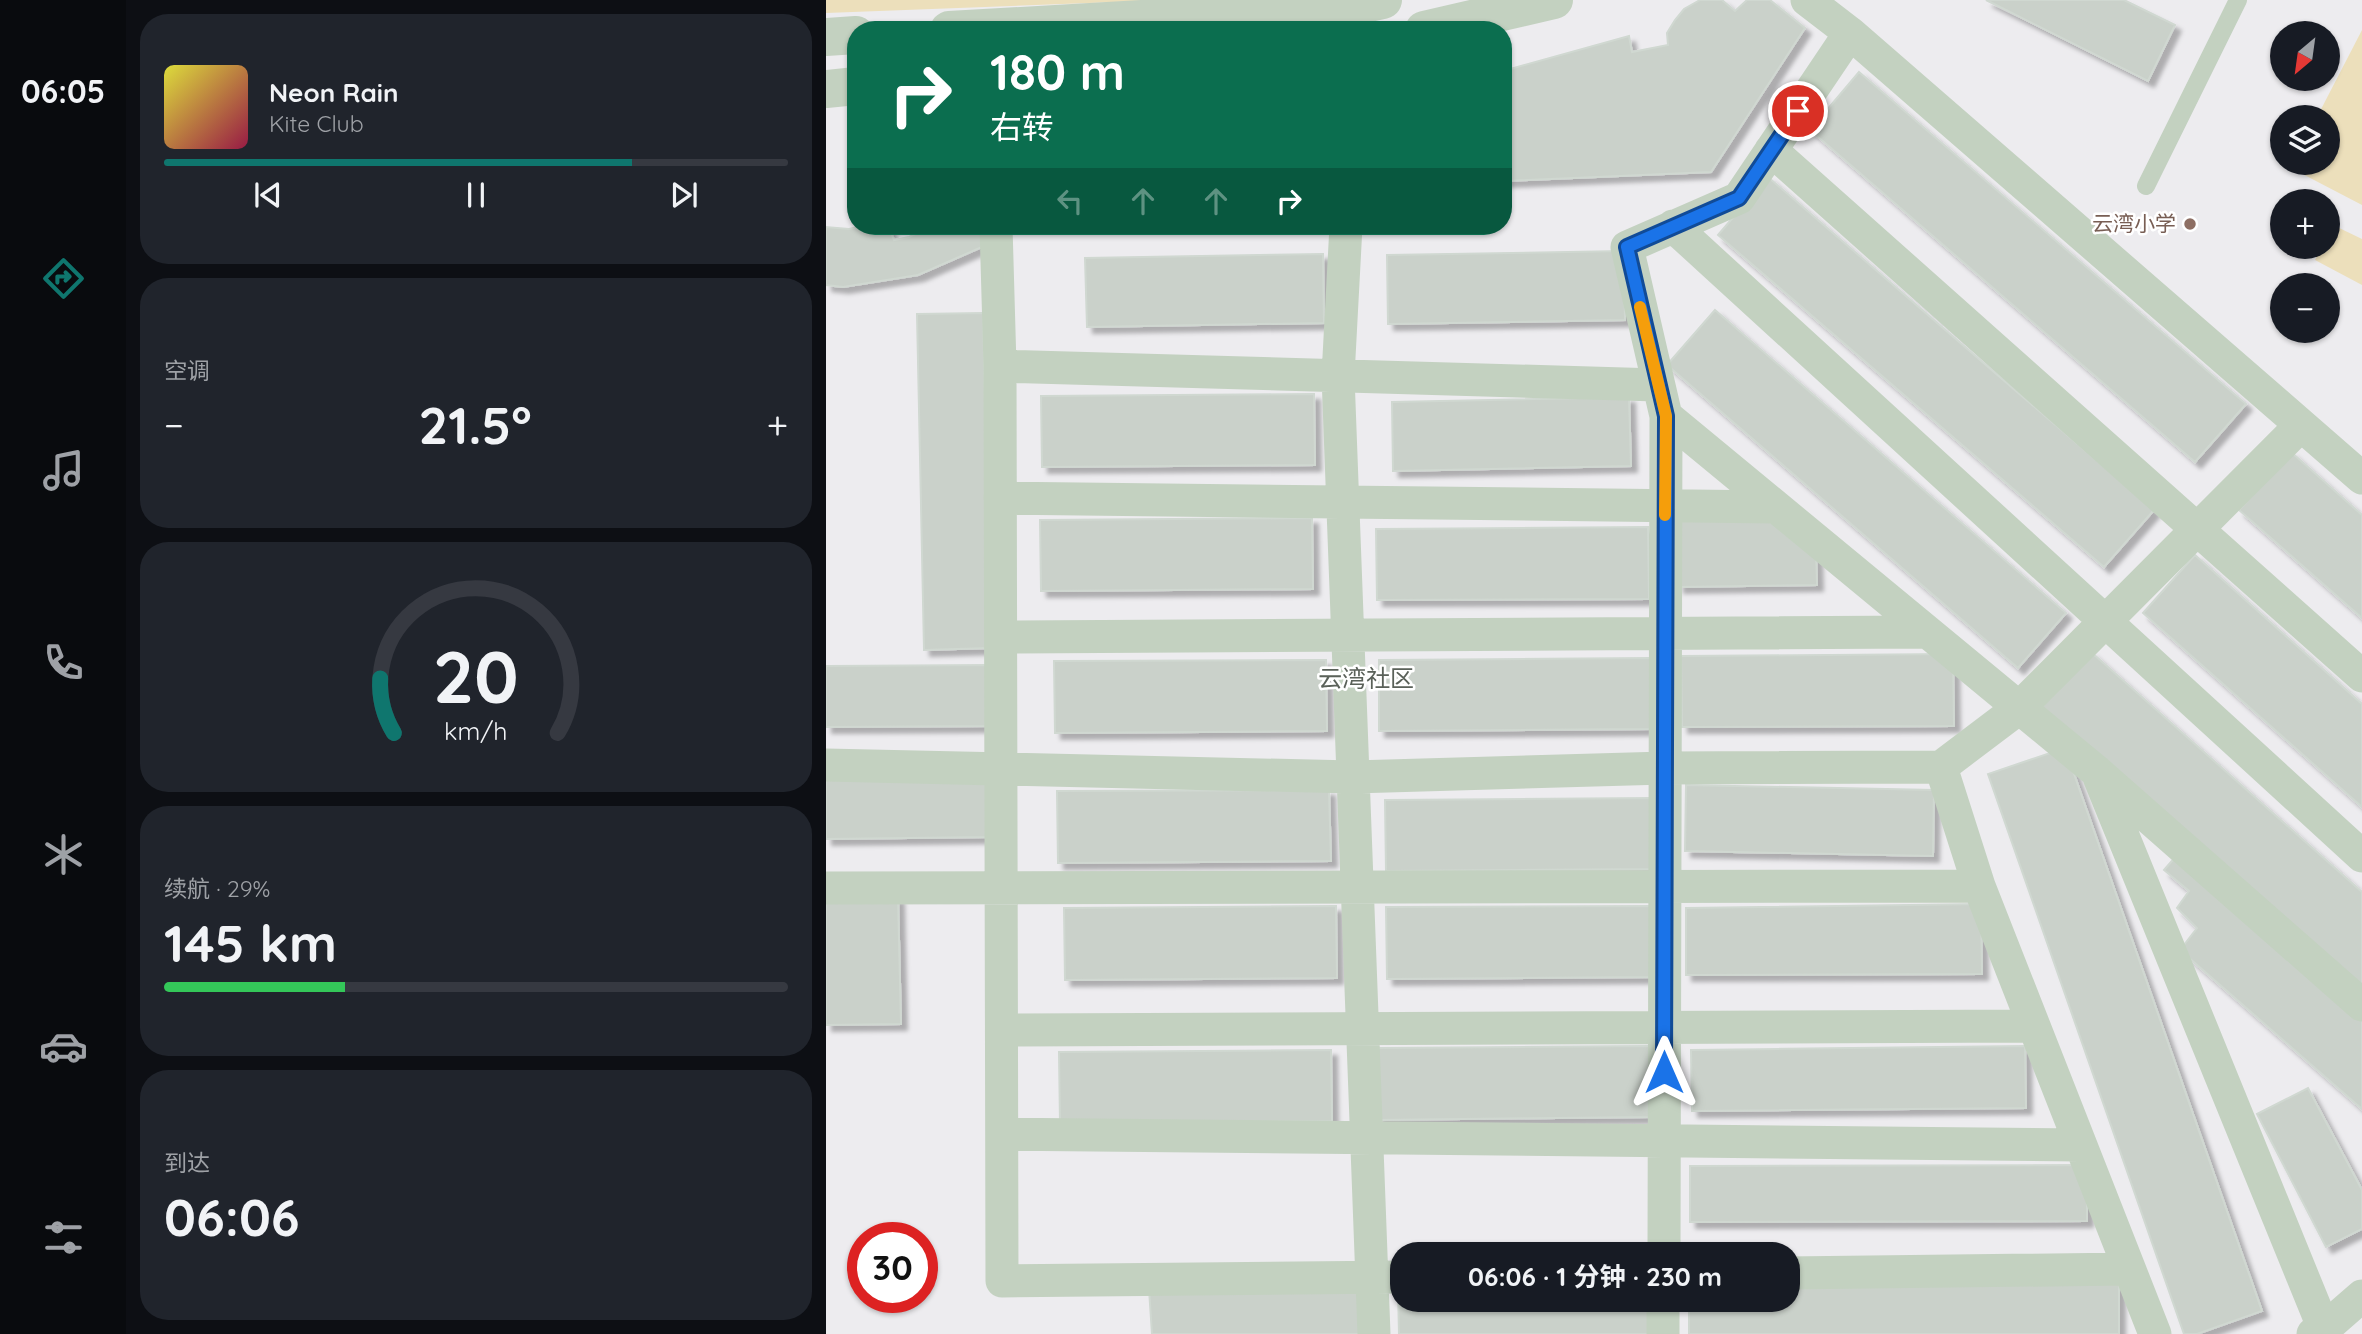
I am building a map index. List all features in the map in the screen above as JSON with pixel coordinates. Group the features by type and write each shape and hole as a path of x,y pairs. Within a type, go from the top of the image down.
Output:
{"street":[{"path":"1106,21 1351,7 1383,0"},
{"path":"1463,21 1554,0"},
{"path":"1807,0 1850,33 2362,478"},
{"path":"1664,1242 1665,506 1662,401 1627,247 1739,198 1850,33"},
{"path":"826,37 847,36"},
{"path":"826,89 847,87"},
{"path":"1771,150 2362,676"},
{"path":"1673,226 2362,856"},
{"path":"996,235 1000,366 1002,1281 1387,1277"},
{"path":"1346,235 1338,376 1357,887 1367,1138 1387,1277 1374,1334"},
{"path":"1000,366 1338,376 1662,401 1775,507 2096,771 2362,1005"},
{"path":"826,765 1353,777 1665,768 1941,767 2019,708 2301,425"},
{"path":"1000,498 1775,507"},
{"path":"1001,637 1927,632"},
{"path":"1941,767 1979,886 2155,1334"},
{"path":"2096,771 2318,1332 2362,1296"},
{"path":"826,888 1979,886"},
{"path":"1002,1030 2034,1026"},
{"path":"1002,1133 2080,1145"},
{"path":"1800,1273 2129,1269"},
{"path":"1663,1312 1663,1334"}],"lane":[{"path":"2146,186 2238,0"}],"shaded area":[{"path":"826,0 1168,0 826,13"},
{"path":"2362,30 2362,205 2340,194 2340,189 2331,189 2304,175 2340,175 2340,105 2323,105 2330,91 2340,91 2340,73"},
{"path":"2340,228 2362,239 2362,285 2340,273 2315,260 2340,259"}],"building":[{"path":"1700,0 1722,0 1735,11 1747,0 1770,0 1805,28 1711,172 1512,181 1512,68 1629,36 1632,52 1668,45 1667,33 1684,9"},
{"path":"1986,0 2124,0 2175,25 2148,81"},
{"path":"1859,72 2246,404 2195,462 1810,130"},
{"path":"1768,177 2154,510 2104,567 1718,235"},
{"path":"826,227 847,229 847,235 892,235 894,240 913,235 986,235 991,243 918,275 843,287 826,285"},
{"path":"1624,251 1625,320 1388,324 1387,255"},
{"path":"1323,254 1324,323 1087,327 1085,258"},
{"path":"1715,310 2066,613 2018,668 1667,365"},
{"path":"983,313 991,648 924,650 917,314"},
{"path":"1314,394 1315,465 1042,467 1041,396"},
{"path":"1629,397 1631,466 1393,471 1392,402"},
{"path":"2291,452 2362,515 2362,618 2239,510"},
{"path":"1312,518 1313,589 1041,591 1040,520"},
{"path":"1774,518 1816,547 1817,585 1678,587 1677,519"},
{"path":"1648,527 1649,599 1377,600 1376,529"},
{"path":"2195,555 2362,704 2362,807 2143,613"},
{"path":"2091,652 2362,892 2362,996 2039,710"},
{"path":"1953,654 1954,726 1682,727 1681,656"},
{"path":"1651,658 1651,729 1379,731 1379,660"},
{"path":"1326,660 1327,731 1055,733 1054,661"},
{"path":"992,665 992,726 826,727 826,666"},
{"path":"2065,748 2262,1311 2197,1334 2184,1334 1988,774"},
{"path":"988,776 989,837 826,839 826,777"},
{"path":"1686,785 1934,790 1933,856 1685,851"},
{"path":"1329,790 1331,861 1058,863 1057,791"},
{"path":"1657,798 1658,869 1386,871 1385,800"},
{"path":"2178,854 2362,1018 2362,1109 2180,950 2197,928 2177,908 2189,891 2164,870"},
{"path":"898,897 901,1024 826,1025 826,898"},
{"path":"1981,904 1982,974 1686,975 1686,908"},
{"path":"1336,906 1337,978 1065,980 1064,908"},
{"path":"1659,906 1659,977 1387,979 1386,907"},
{"path":"1649,1046 1650,1117 1377,1120 1377,1048"},
{"path":"2025,1046 2026,1108 1692,1111 1691,1050"},
{"path":"1331,1050 1332,1121 1060,1123 1059,1052"},
{"path":"2308,1088 2362,1190 2362,1229 2326,1247 2257,1114"},
{"path":"2087,1165 2087,1221 1690,1222 1690,1166"},
{"path":"2119,1283 2119,1334 1689,1334 1689,1312 1800,1312 1800,1286"},
{"path":"1149,1289 1361,1290 1362,1334 1152,1334"},
{"path":"1398,1312 1655,1312 1655,1334 1399,1334"}],"slow traffic":[{"path":"1640,307 1666,416 1665,515"}],"place":[{"name":"云湾小学","path":"2190,224"}],"district":[{"name":"云湾社区","path":"1366,679"}],"route":[{"path":"1664,1072 1666,416 1627,247 1739,198 1798,111"}]}
